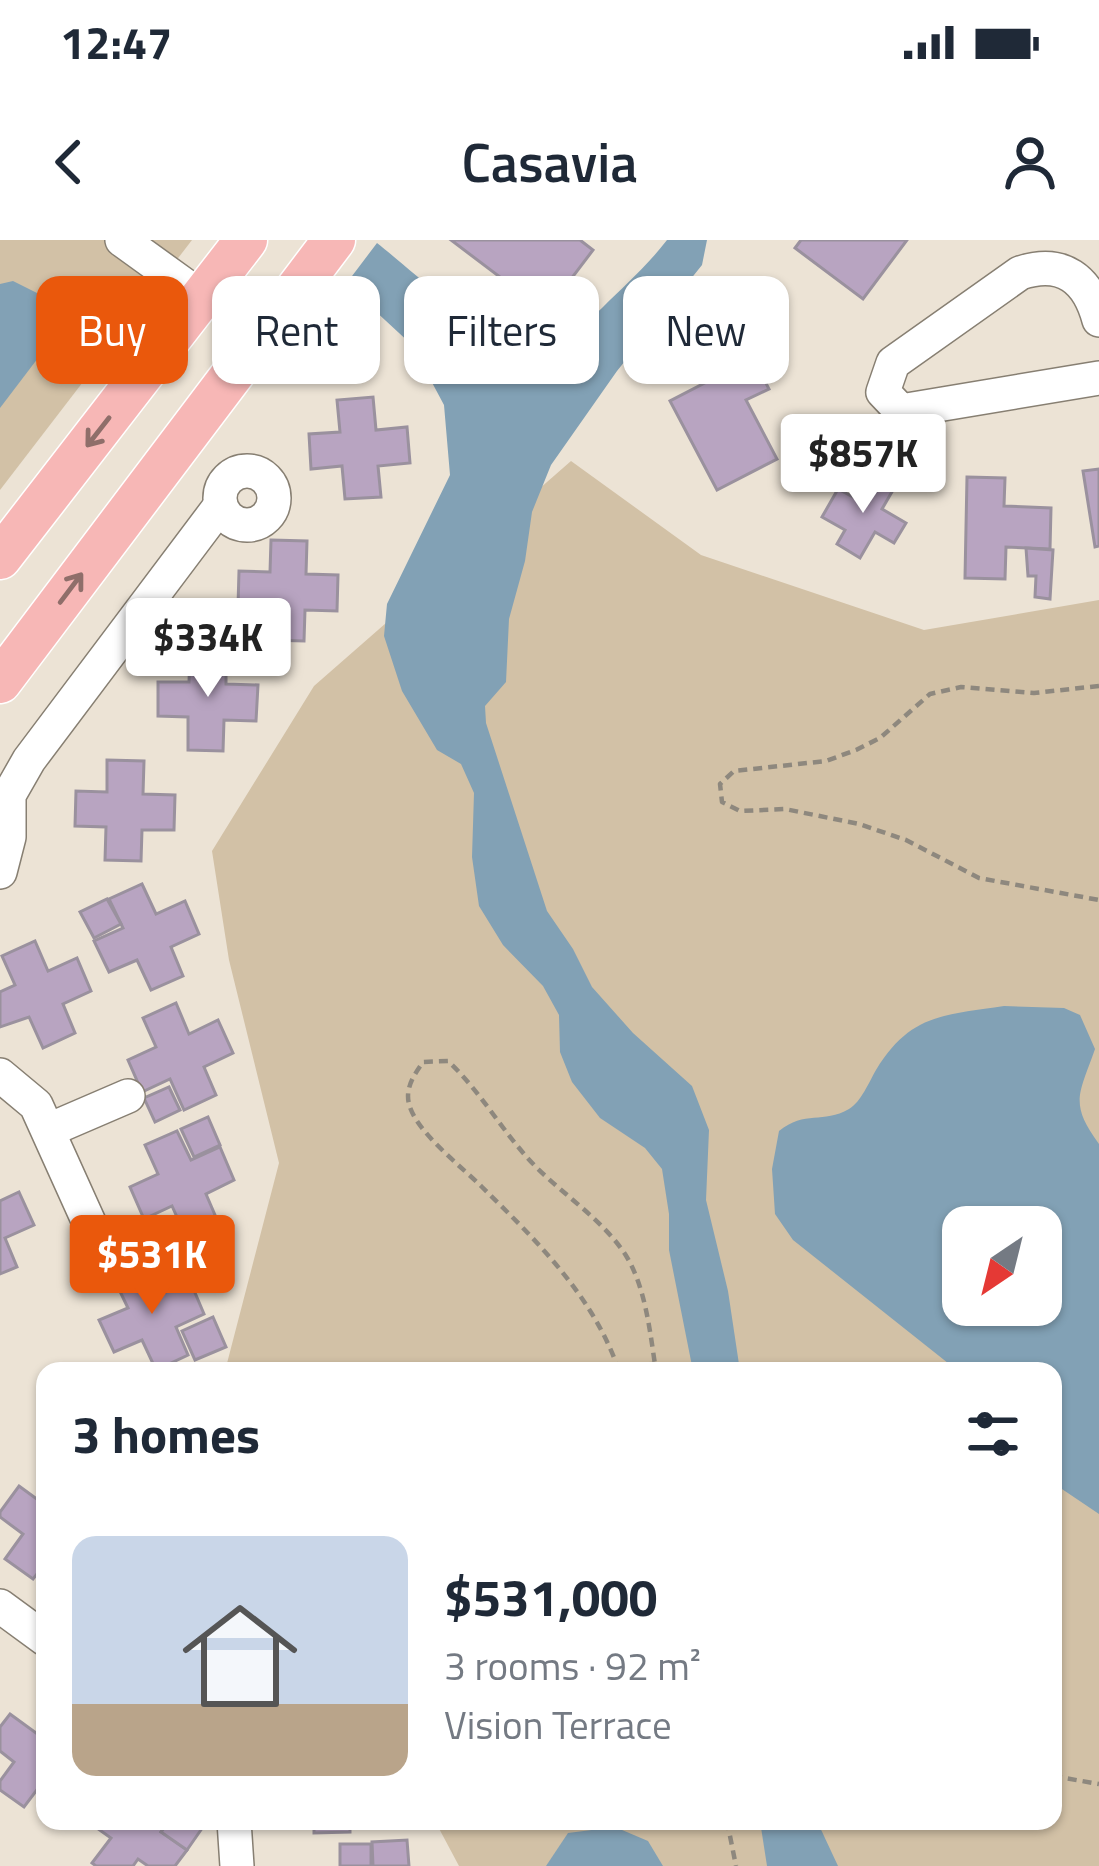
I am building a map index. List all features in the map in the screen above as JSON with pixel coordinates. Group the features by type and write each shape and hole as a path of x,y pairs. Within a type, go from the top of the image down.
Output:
{"main road":[{"path":"0,558 246,240"},
{"path":"0,682 334,240"}],"street":[{"path":"122,240 201,297"},
{"path":"1099,320 1092,293 1064,271 1042,266 1020,272 893,363 883,392 901,411 1099,378"},
{"path":"0,872 9,838 9,795 29,760 220,506"},
{"path":"0,1075 36,1105 106,1260"},
{"path":"49,1130 128,1096"},
{"path":"0,1606 36,1632"},
{"path":"234,1830 237,1866"}],"path":[{"path":"1099,686 1034,693 961,686 930,694 880,738 856,750 826,761 734,771 720,784 722,802 740,811 784,809 859,824 905,840 979,878 1099,900"},
{"path":"615,1362 574,1286 429,1135 409,1106 410,1081 423,1062 448,1060 467,1078 525,1155 596,1220 625,1254 639,1285 655,1362"},
{"path":"1062,1778 1099,1784"},
{"path":"729,1830 736,1866"}],"shaded area":[{"path":"0,240 192,240 164,276 36,276 36,384 81,384 0,490"},
{"path":"571,461 701,555 924,630 1099,600 1099,1866 459,1866 440,1830 1062,1830 1062,1362 227,1362 279,1163 229,960 212,851 314,686"}],"water":[{"path":"667,240 707,240 702,265 693,276 635,276"},
{"path":"377,243 417,276 404,276 404,338 380,315 380,276 352,276"},
{"path":"13,281 36,292 36,361 0,408 0,284"},
{"path":"623,287 623,364 551,465 532,512 509,619 506,682 485,706 486,723 547,911 592,987 633,1033 692,1086 709,1130 706,1200 739,1362 691,1362 669,1250 662,1169 645,1148 600,1118 572,1082 560,1052 559,1015 543,986 503,945 479,906 472,857 474,793 461,764 437,750 402,691 384,636 387,604 450,475 444,405 433,384 599,384 599,310"},
{"path":"1004,1006 1064,1008 1080,1015 1095,1049 1080,1108 1099,1144 1099,1514 1062,1489 1062,1362 947,1362 793,1240 775,1214 772,1169 779,1131 797,1121 831,1116 853,1106 889,1052 930,1020"},
{"path":"622,1830 648,1841 663,1866 546,1866 568,1833"},
{"path":"761,1830 821,1830 838,1866 767,1866"}],"building":[{"path":"451,240 580,240 593,250 573,276 498,276"},
{"path":"801,240 907,240 863,299 795,248"},
{"path":"703,384 766,384 769,389 746,400 777,459 717,490 670,401"},
{"path":"373,397 376,430 407,427 410,463 378,466 381,497 345,499 342,466 311,469 309,434 340,432 337,400"},
{"path":"1099,469 1099,546 1095,547 1083,471"},
{"path":"865,475 893,490 882,509 906,523 894,543 875,532 860,558 837,544 845,530 822,517 838,489 853,497"},
{"path":"967,477 1005,478 1004,506 1051,508 1050,549 1006,547 1005,579 965,578"},
{"path":"271,540 307,541 306,574 338,575 337,611 305,610 304,641 268,640 269,607 238,606 239,571 270,572"},
{"path":"1026,548 1053,550 1050,599 1035,597 1036,576 1028,576"},
{"path":"190,650 226,651 226,684 258,685 256,721 224,720 223,751 188,750 188,717 158,716 158,682 189,682"},
{"path":"107,760 144,761 143,794 175,795 174,830 142,830 141,861 105,860 106,827 75,826 76,791 107,792"},
{"path":"142,884 156,914 185,901 199,934 171,947 183,976 151,990 137,960 109,972 94,941 123,928 109,899"},
{"path":"107,899 121,924 94,938 80,912"},
{"path":"35,941 48,971 77,958 91,991 63,1004 75,1033 43,1048 29,1017 0,1027 0,992 15,985 2,956"},
{"path":"176,1003 189,1034 218,1020 233,1053 204,1067 216,1095 184,1110 170,1079 142,1092 128,1060 156,1047 143,1018"},
{"path":"169,1087 180,1110 155,1122 144,1098"},
{"path":"208,1117 220,1145 194,1157 181,1129"},
{"path":"177,1131 191,1160 220,1147 234,1180 206,1194 218,1222 186,1237 172,1206 144,1219 130,1187 158,1174 145,1145"},
{"path":"19,1192 34,1225 5,1238 17,1267 0,1274 0,1201"},
{"path":"147,1264 161,1294 190,1281 204,1314 176,1327 188,1355 173,1362 152,1362 142,1340 114,1352 99,1320 128,1308 114,1279"},
{"path":"213,1317 226,1347 195,1360 182,1331"},
{"path":"19,1486 36,1498 33,1579 5,1559 23,1534 0,1517"},
{"path":"10,1714 36,1733 36,1791 24,1807 0,1790 0,1781 14,1762 0,1751 0,1727"},
{"path":"100,1830 162,1830 187,1850 175,1866 148,1866 138,1859 133,1866 96,1866 92,1863 111,1838"},
{"path":"162,1830 201,1830 187,1850"},
{"path":"407,1840 409,1866 373,1866 372,1842"},
{"path":"340,1844 371,1844 371,1866 340,1866"}]}
